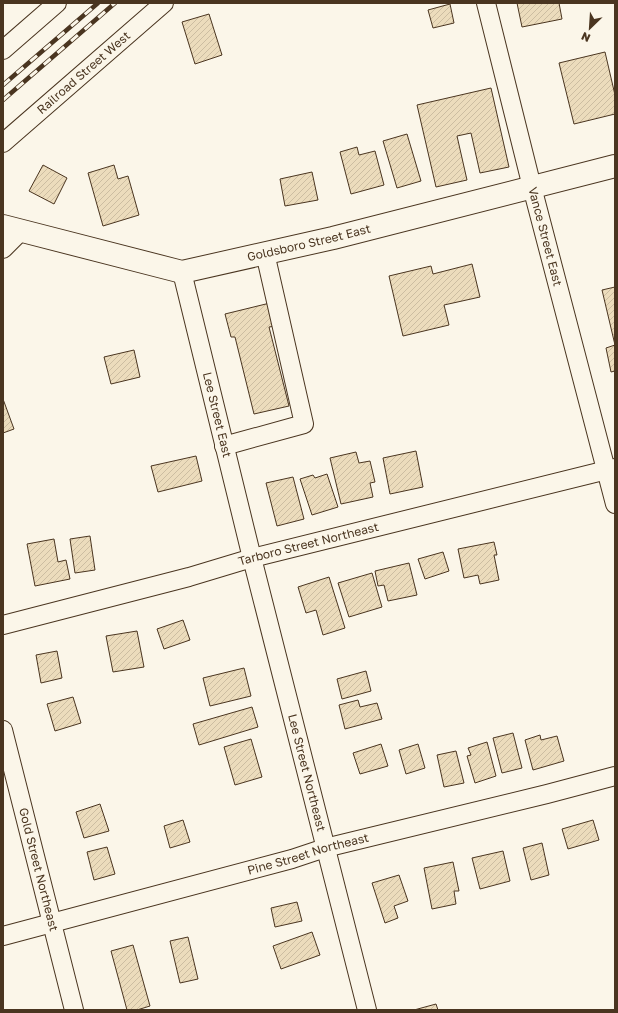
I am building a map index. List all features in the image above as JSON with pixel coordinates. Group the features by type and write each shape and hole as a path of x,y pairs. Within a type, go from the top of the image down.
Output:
{"main road":[{"name":"Goldsboro Street East","path":"12,229 182,272 340,236 615,166"}],"street":[{"path":"3,50 57,3"},
{"name":"Railroad Street West","path":"3,143 164,3"},
{"name":"Vance Street East","path":"486,3 532,187 610,469 615,504"},
{"path":"3,249 12,229"},
{"path":"224,446 304,424 266,253"},
{"name":"Lee Street East","path":"182,272 252,558"},
{"name":"Tarboro Street Northeast","path":"3,625 190,577 252,558 610,469"},
{"name":"Lee Street Northeast","path":"252,558 367,1010"},
{"name":"Gold Street Northeast","path":"3,730 9,776 52,924 74,1010"},
{"name":"Pine Street Northeast","path":"3,936 292,860 325,848 615,776"}],"building":[{"path":"517,3 559,3 562,19 522,27"},
{"path":"450,4 454,23 433,28 428,10"},
{"path":"209,14 222,55 195,64 182,22"},
{"path":"605,52 615,95 615,114 574,124 559,63"},
{"path":"491,88 509,167 480,173 471,133 457,136 467,180 436,187 417,105"},
{"path":"407,134 421,181 397,188 383,141"},
{"path":"357,147 359,155 375,151 384,185 351,194 340,152"},
{"path":"43,165 67,178 54,204 29,191"},
{"path":"114,165 118,179 128,176 139,215 103,226 88,173"},
{"path":"312,172 318,200 285,206 280,179"},
{"path":"472,264 480,297 444,305 449,325 403,336 389,276 431,266 433,274"},
{"path":"615,287 615,345 602,290"},
{"path":"270,303 276,326 269,327 289,406 254,414 235,337 231,337 225,314"},
{"path":"615,345 615,371 611,372 606,348"},
{"path":"134,350 140,377 111,384 104,357"},
{"path":"3,399 14,429 3,433"},
{"path":"416,451 423,487 390,494 383,458"},
{"path":"356,452 359,463 370,461 375,482 370,483 373,497 341,504 330,458"},
{"path":"196,456 202,481 158,492 151,466"},
{"path":"327,474 338,507 312,515 300,479 313,475 315,478"},
{"path":"293,477 304,519 277,526 266,483"},
{"path":"90,536 95,570 75,573 70,539"},
{"path":"54,539 58,562 66,560 70,579 35,586 27,544"},
{"path":"494,542 497,555 494,555 499,580 480,584 478,575 464,578 458,549"},
{"path":"443,552 449,571 425,579 418,559"},
{"path":"409,563 417,595 388,601 384,585 378,586 375,571"},
{"path":"372,573 382,607 349,617 338,583"},
{"path":"329,577 345,628 323,635 316,610 306,613 298,587"},
{"path":"183,620 190,640 164,649 157,629"},
{"path":"137,631 144,667 113,672 106,636"},
{"path":"57,651 62,678 41,683 36,655"},
{"path":"244,668 251,696 210,706 203,678"},
{"path":"366,671 371,691 342,699 337,679"},
{"path":"73,697 81,723 55,731 47,704"},
{"path":"358,700 360,707 377,703 382,719 345,729 339,705"},
{"path":"252,707 258,727 199,745 193,724"},
{"path":"513,733 522,768 502,773 493,738"},
{"path":"540,735 541,740 557,736 564,761 533,770 525,740"},
{"path":"251,739 262,777 235,785 224,747"},
{"path":"487,742 496,776 475,783 467,756 471,755 468,748"},
{"path":"381,744 388,766 360,774 353,753"},
{"path":"418,744 425,768 406,774 399,750"},
{"path":"456,751 464,783 444,787 437,755"},
{"path":"100,804 109,831 84,838 76,812"},
{"path":"183,820 190,842 170,848 164,826"},
{"path":"593,820 599,840 568,849 562,829"},
{"path":"542,843 549,875 531,880 523,848"},
{"path":"107,847 115,874 94,880 87,852"},
{"path":"503,851 510,881 480,889 472,858"},
{"path":"453,862 459,891 454,891 456,904 432,909 424,868"},
{"path":"399,875 408,901 394,906 398,918 385,923 372,883"},
{"path":"297,902 302,921 275,927 271,908"},
{"path":"312,932 320,955 281,969 273,946"},
{"path":"188,937 198,979 180,983 170,941"},
{"path":"133,945 150,1006 137,1010 127,1010 111,951"},
{"path":"436,1004 438,1010 414,1010"}],"railway":[{"path":"3,85 98,3"},
{"path":"3,100 115,3"}]}
